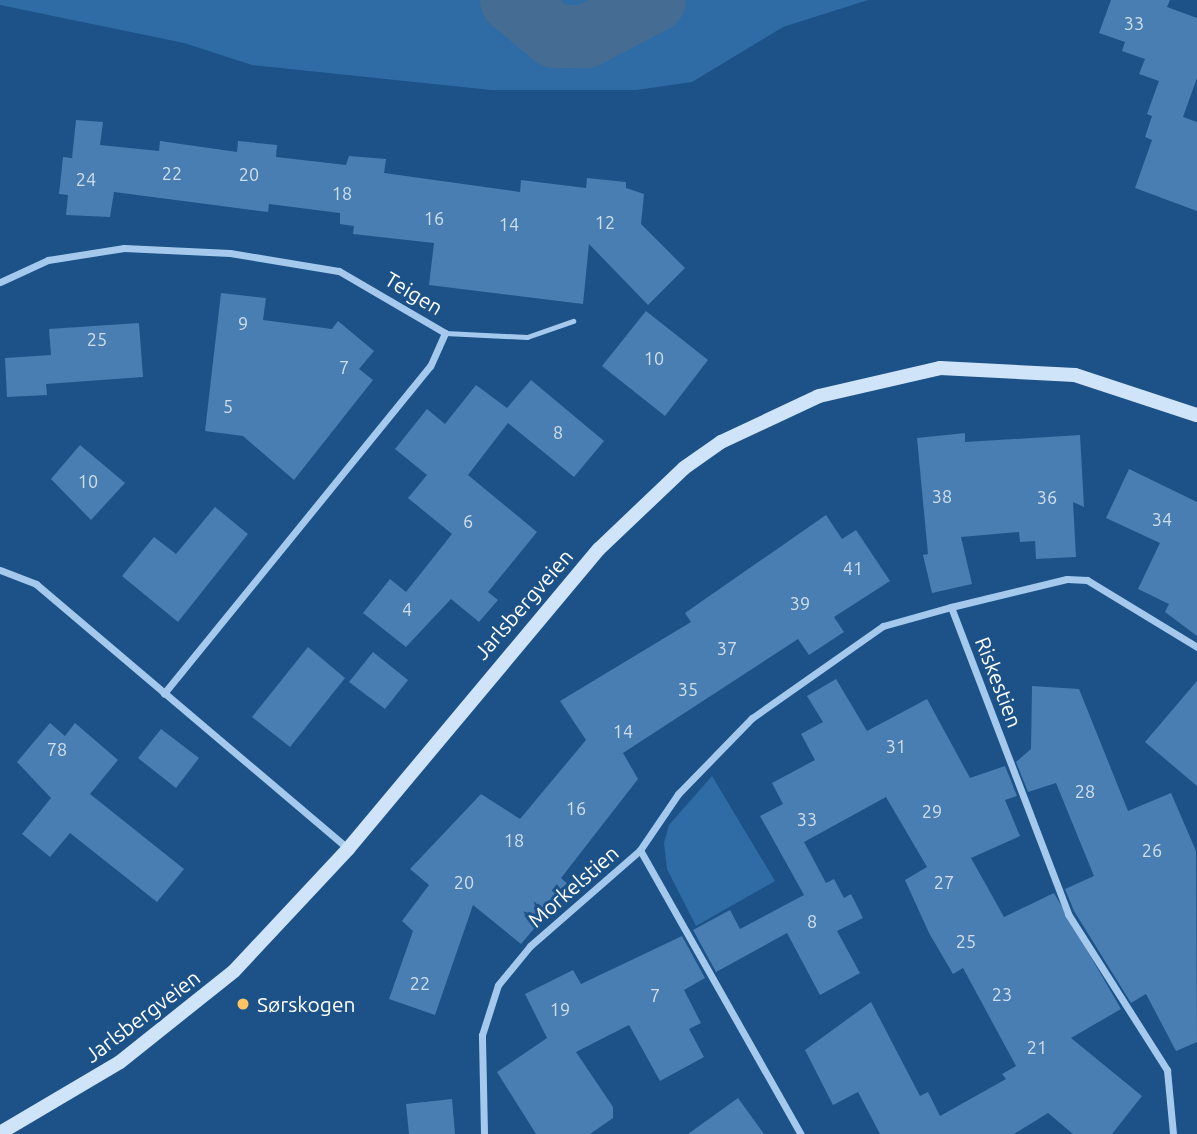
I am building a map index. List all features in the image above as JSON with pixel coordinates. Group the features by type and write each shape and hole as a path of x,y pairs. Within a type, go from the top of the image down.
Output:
{"main road":[{"name":"Jarlsbergveien","path":"0,1133 89,1082 202,999 348,849 548,605 645,502 684,468 780,410 890,375 983,367 1075,375 1197,415"}],"street":[{"name":"Teigen","path":"0,282 48,260 124,248 230,253 339,271 445,333 430,366 164,693"},
{"path":"0,570 36,584 348,849"},
{"path":"640,850 678,794 752,718 883,626 1067,579 1087,580 1197,648"},
{"name":"Riskestien","path":"951,607 1068,914 1167,1070 1173,1134"},
{"name":"Morkelstien","path":"484,1134 482,1035 498,985 530,946 640,850 801,1134"}],"lane":[{"path":"445,333 527,337 573,321"}],"shaded area":[{"path":"0,0 868,0 783,27 692,82 636,90 491,90 252,65 184,43 0,5"},
{"path":"712,776 775,881 696,926 667,869 664,843 669,825"}],"building":[{"path":"1111,0 1170,0 1167,7 1197,18 1197,78 1183,117 1197,122 1197,211 1135,188 1152,140 1145,137 1152,116 1147,114 1159,81 1139,74 1145,59 1122,51 1125,42 1099,33"},
{"path":"76,120 103,122 100,145 159,151 160,141 237,152 238,141 277,145 276,157 346,165 349,156 386,159 384,173 520,192 521,180 586,188 587,178 626,182 626,188 644,194 641,224 685,268 648,305 589,244 583,304 429,285 434,243 353,234 354,226 340,224 340,213 269,204 268,212 114,192 110,217 66,215 68,195 59,194 63,157 72,158"},
{"path":"221,293 266,298 263,320 332,329 338,321 374,351 359,369 373,380 294,480 243,436 205,431"},
{"path":"646,311 708,360 665,416 602,366"},
{"path":"139,323 143,377 46,384 47,395 7,397 5,358 51,355 49,329"},
{"path":"531,380 604,441 574,477 508,423 468,475 537,532 488,592 498,600 479,622 451,599 406,647 363,613 390,579 406,592 452,534 408,498 427,475 395,449 427,409 445,424 476,385 507,408"},
{"path":"965,433 965,442 1080,435 1084,507 1073,502 1076,557 1036,559 1035,541 1020,542 1019,532 961,537 972,584 932,593 923,555 928,554 917,438"},
{"path":"80,445 125,483 91,520 51,479"},
{"path":"1129,469 1197,502 1197,636 1165,612 1169,604 1138,589 1160,543 1106,518"},
{"path":"215,507 248,534 178,622 122,576 154,537 176,554"},
{"path":"826,515 842,539 856,530 890,581 834,617 844,632 809,655 798,639 623,753 638,779 561,878 570,886 521,944 473,905 435,1015 389,999 413,931 402,921 429,885 410,869 481,794 520,819 586,740 560,701 691,622 685,613"},
{"path":"308,647 345,678 290,747 252,717"},
{"path":"373,652 408,680 385,709 349,682"},
{"path":"836,679 867,731 927,699 970,778 1005,766 1017,796 1005,800 1020,836 971,858 1004,917 1054,893 1121,1009 1071,1038 1142,1096 1112,1134 1073,1134 1048,1113 1014,1134 880,1134 858,1092 833,1105 805,1050 871,1002 920,1096 928,1092 940,1116 1006,1079 1002,1074 1016,1066 963,968 953,974 929,933 905,880 927,867 886,797 804,842 826,883 834,879 844,898 851,894 863,918 837,931 860,973 820,995 787,933 716,972 693,930 730,910 740,929 804,895 760,816 783,804 772,783 815,760 801,734 823,722 807,696"},
{"path":"1197,681 1197,786 1145,742"},
{"path":"1032,686 1079,689 1128,811 1171,793 1196,851 1197,1042 1176,1051 1146,994 1131,1003 1074,911 1065,889 1094,876 1056,783 1028,792 1016,762 1031,749"},
{"path":"50,723 65,736 75,723 118,760 90,794 184,869 157,902 70,833 50,857 22,834 51,798 17,762"},
{"path":"161,729 199,758 176,788 138,758"},
{"path":"682,936 705,978 684,990 701,1023 689,1029 704,1057 660,1081 629,1025 576,1052 613,1107 613,1118 590,1134 536,1134 497,1072 547,1038 525,994 573,970 581,984"},
{"path":"738,1098 764,1134 688,1134"},
{"path":"452,1099 455,1134 409,1134 406,1104"}],"waterway":[{"path":"511,0 554,36 586,36 654,0"}],"place":[{"name":"Sørskogen","path":"243,1004"}]}
